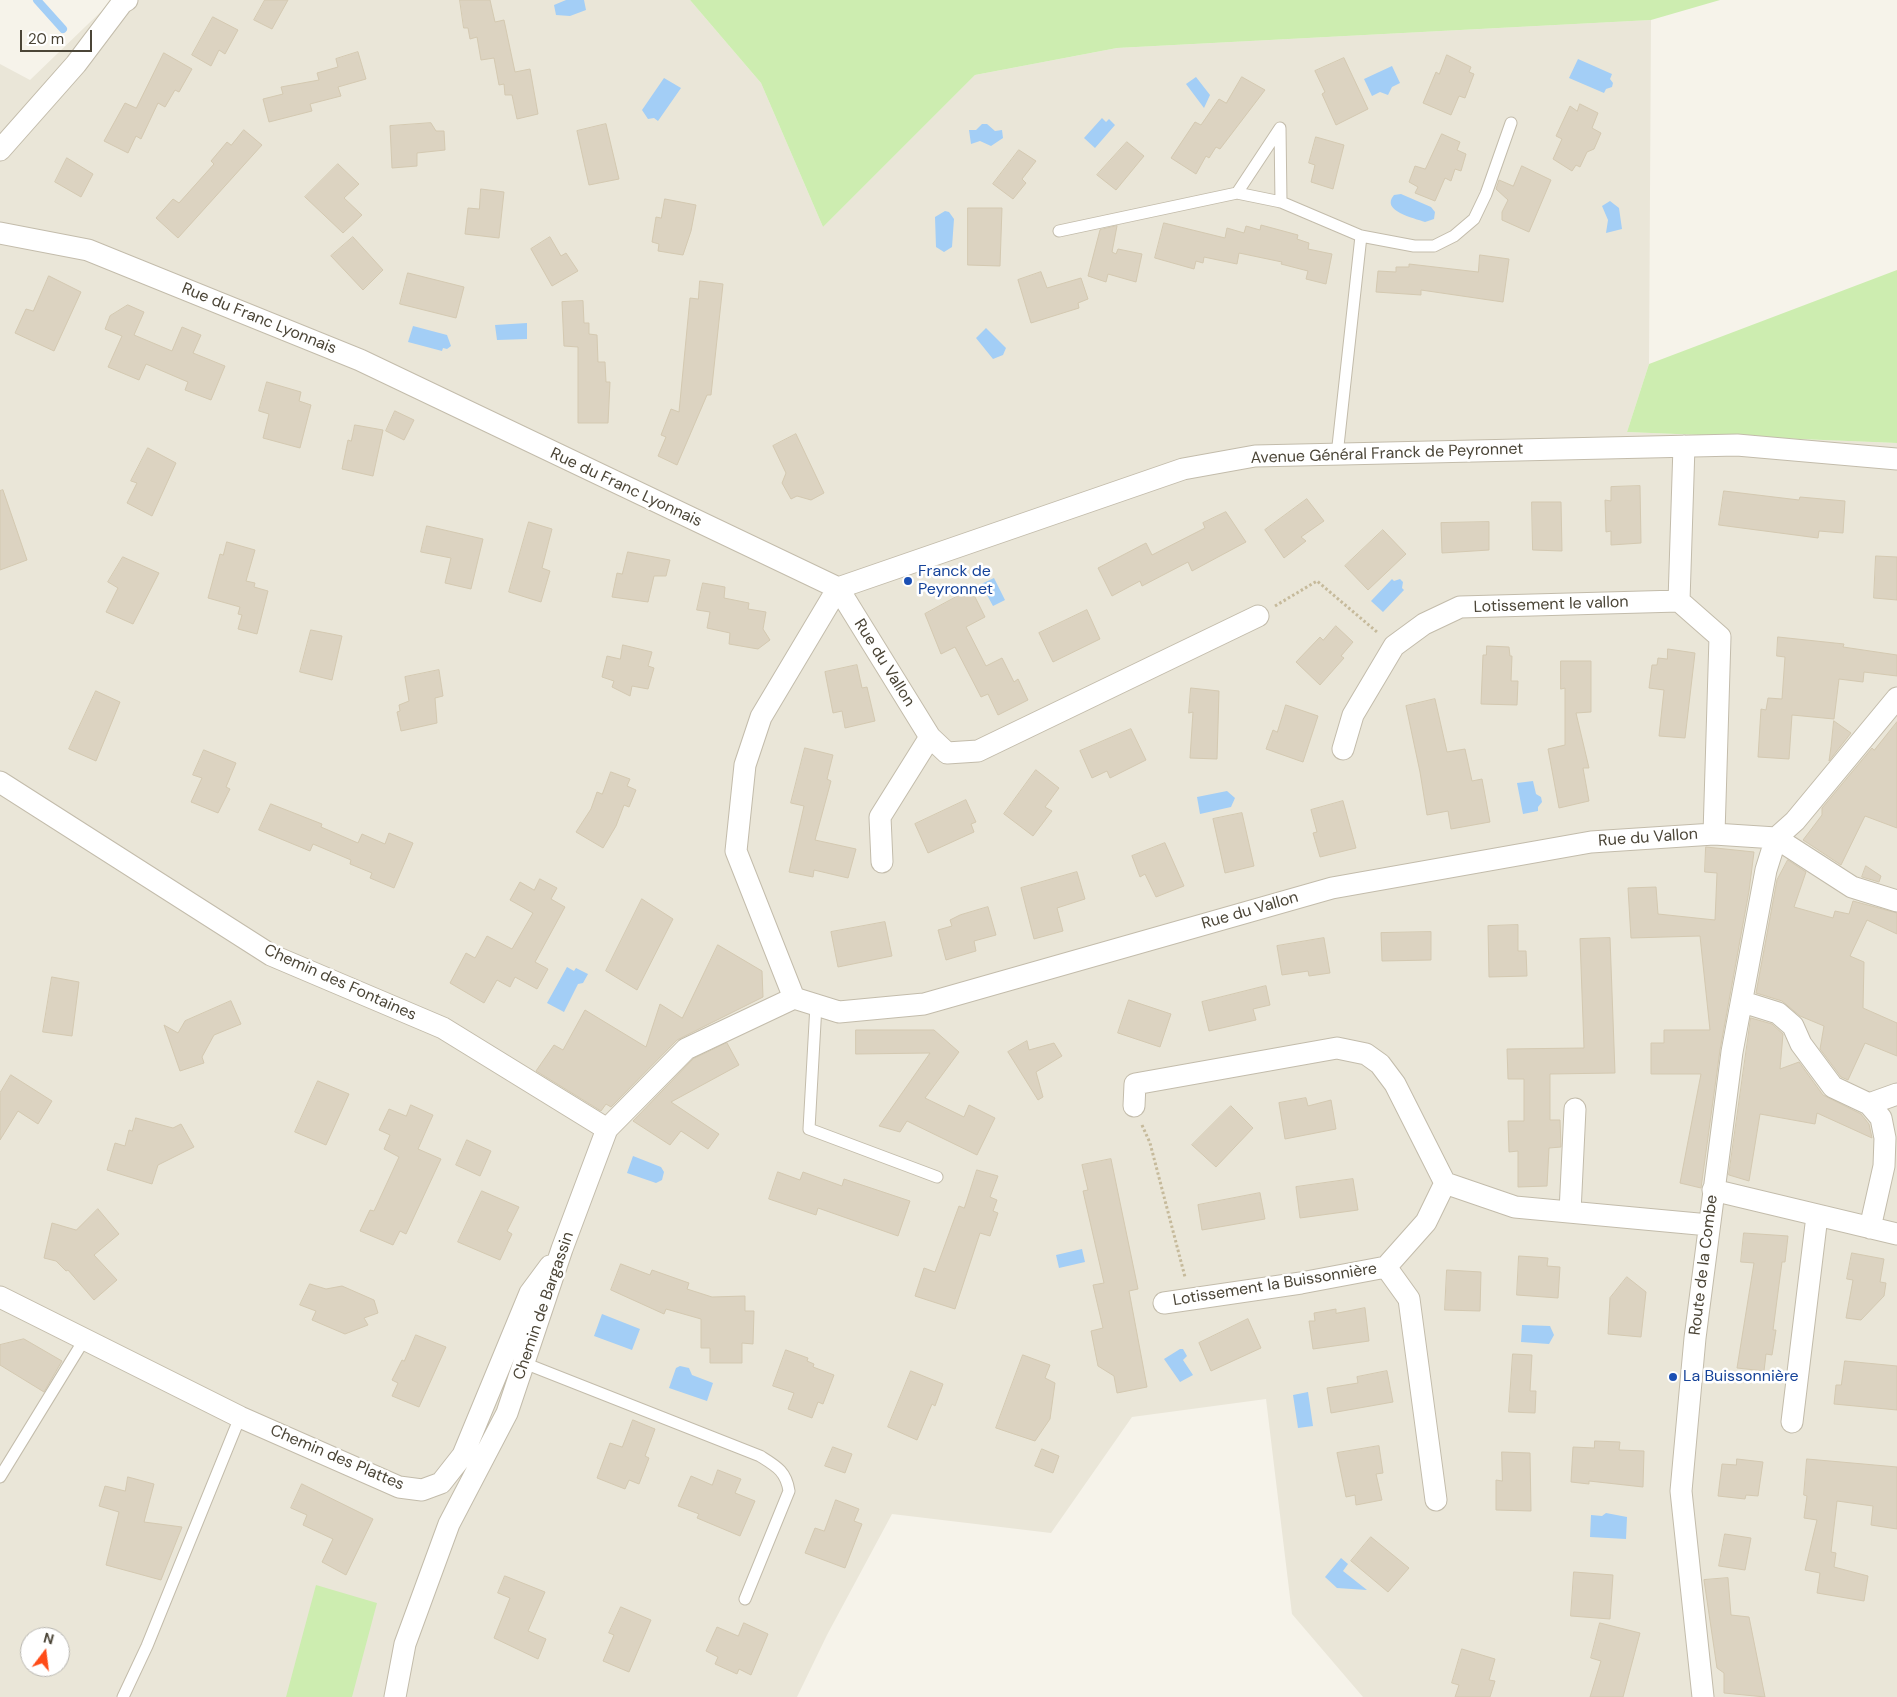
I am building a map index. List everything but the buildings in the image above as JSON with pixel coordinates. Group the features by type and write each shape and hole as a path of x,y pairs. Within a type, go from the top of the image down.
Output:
{"street":[{"path":"0,150 76,64 122,3 127,0"},
{"name":"Rue du Franc Lyonnais","path":"0,233 88,250 360,360 838,588"},
{"name":"Avenue Général Franck de Peyronnet","path":"838,588 1183,469 1255,456 1737,445 1897,458"},
{"path":"1679,601 1684,446"},
{"path":"794,998 736,851 745,765 761,717 838,588"},
{"name":"Rue du Vallon","path":"838,588 930,738 947,753 978,751 1258,616"},
{"name":"Rue du Vallon","path":"1679,601 1720,637 1714,834"},
{"name":"Lotissement le vallon","path":"1344,750 1353,715 1394,646 1424,624 1460,607 1679,601"},
{"path":"1895,705 1796,821 1776,838 1852,887 1897,901"},
{"path":"882,862 880,817 930,738"},
{"name":"Chemin des Fontaines","path":"0,782 270,955 443,1028 607,1129"},
{"name":"Rue du Vallon","path":"794,998 839,1012 924,1004 1332,888 1591,842 1714,834 1776,838"},
{"name":"Route de la Combe","path":"1703,1697 1682,1491 1695,1338 1732,1052 1766,870 1776,838"},
{"name":"Chemin de Bargassin","path":"395,1697 405,1644 449,1524 507,1413 562,1250 607,1129 686,1049 794,998"},
{"path":"1742,1002 1778,1013 1793,1026 1801,1044 1833,1087 1870,1104 1881,1118 1885,1138 1884,1166 1870,1228"},
{"path":"1134,1106 1135,1084 1337,1048 1350,1050 1366,1054 1380,1064 1395,1084 1445,1183 1515,1207 1709,1225"},
{"path":"1870,1104 1897,1094"},
{"path":"1570,1212 1575,1109"},
{"name":"Lotissement la Buissonnière","path":"1164,1303 1302,1283 1386,1266 1426,1222 1445,1183"},
{"path":"1713,1190 1897,1234"},
{"path":"1792,1422 1817,1216"},
{"name":"Chemin des Plattes","path":"0,1297 240,1417 399,1487 422,1490 441,1483 463,1455 530,1293 562,1250"},
{"name":"Lotissement la Buissonnière","path":"1386,1266 1409,1299 1436,1500"}],"lane":[{"path":"1059,231 1237,193 1281,202 1361,236 1414,246 1434,246 1454,236 1474,219 1486,194 1510,123"},
{"path":"1237,193 1280,128 1281,202"},
{"path":"1337,455 1361,236"},
{"path":"816,1005 809,1129 937,1177"},
{"path":"0,1477 84,1340"},
{"path":"524,1363 760,1456 780,1468 788,1480 789,1491 745,1599"},
{"path":"123,1697 147,1646 240,1417"}],"path":[{"path":"1258,616 1317,581 1394,646"},
{"path":"1150,1143 1190,1300"}],"shaded area":[{"path":"113,0 690,0 761,83 823,227 975,75 1117,48 1651,20 1649,364 1627,432 1897,443 1897,1697 1363,1697 1292,1614 1266,1399 1132,1417 1051,1533 892,1514 827,1635 797,1697 0,1697 0,64 30,80"}],"green space":[{"path":"690,0 1720,0 1651,20 1117,48 975,75 823,227 761,83"},
{"path":"1897,270 1897,443 1627,432 1649,364"},
{"path":"316,1585 377,1603 352,1697 286,1697"}],"water":[{"path":"566,0 584,0 586,10 570,16 556,15 554,5"},
{"path":"1578,59 1612,74 1610,79 1613,83 1612,87 1606,89 1604,93 1569,78"},
{"path":"1392,66 1400,83 1392,87 1388,95 1380,92 1372,96 1364,79"},
{"path":"1196,77 1210,95 1204,108 1186,84"},
{"path":"664,78 681,88 658,121 654,118 648,119 642,110"},
{"path":"1102,118 1106,122 1109,119 1115,125 1095,148 1084,138"},
{"path":"982,124 987,124 995,131 1002,130 1003,138 991,146 980,141 971,144 969,130 976,130"},
{"path":"1401,194 1431,207 1435,212 1434,219 1425,222 1395,210 1391,205 1391,201 1394,195"},
{"path":"1610,201 1619,208 1622,229 1606,233 1608,220 1602,206"},
{"path":"945,211 949,212 954,219 952,247 944,252 936,247 935,217"},
{"path":"527,323 527,339 497,340 495,325"},
{"path":"413,326 447,335 451,346 447,349 443,348 442,351 408,342"},
{"path":"986,328 1006,348 1003,355 993,359 976,338"},
{"path":"994,578 1005,600 993,606 981,584"},
{"path":"1392,579 1394,581 1400,579 1403,582 1402,588 1404,590 1383,612 1371,601"},
{"path":"1533,781 1536,794 1541,797 1542,802 1538,807 1538,811 1523,814 1517,783"},
{"path":"1227,791 1235,798 1231,807 1200,814 1197,797"},
{"path":"567,967 574,971 576,968 588,974 583,983 578,984 564,1012 547,1003"},
{"path":"633,1156 661,1167 664,1172 662,1180 656,1183 627,1173"},
{"path":"1082,1249 1085,1262 1059,1268 1056,1255"},
{"path":"602,1314 640,1329 632,1350 594,1336"},
{"path":"1522,1325 1550,1326 1554,1335 1549,1344 1521,1342"},
{"path":"1183,1349 1187,1356 1183,1360 1193,1375 1180,1382 1164,1359"},
{"path":"680,1366 689,1368 692,1375 713,1383 707,1401 669,1388 676,1368"},
{"path":"1308,1392 1313,1426 1298,1428 1293,1395"},
{"path":"1606,1513 1627,1517 1626,1539 1590,1537 1591,1515 1602,1516"},
{"path":"1341,1558 1348,1564 1343,1571 1367,1590 1337,1588 1325,1577"}],"waterway":[{"path":"37,0 63,29"}],"place":[{"name":"Franck de Peyronnet","path":"908,581"},
{"name":"La Buissonnière","path":"1673,1377"}]}
